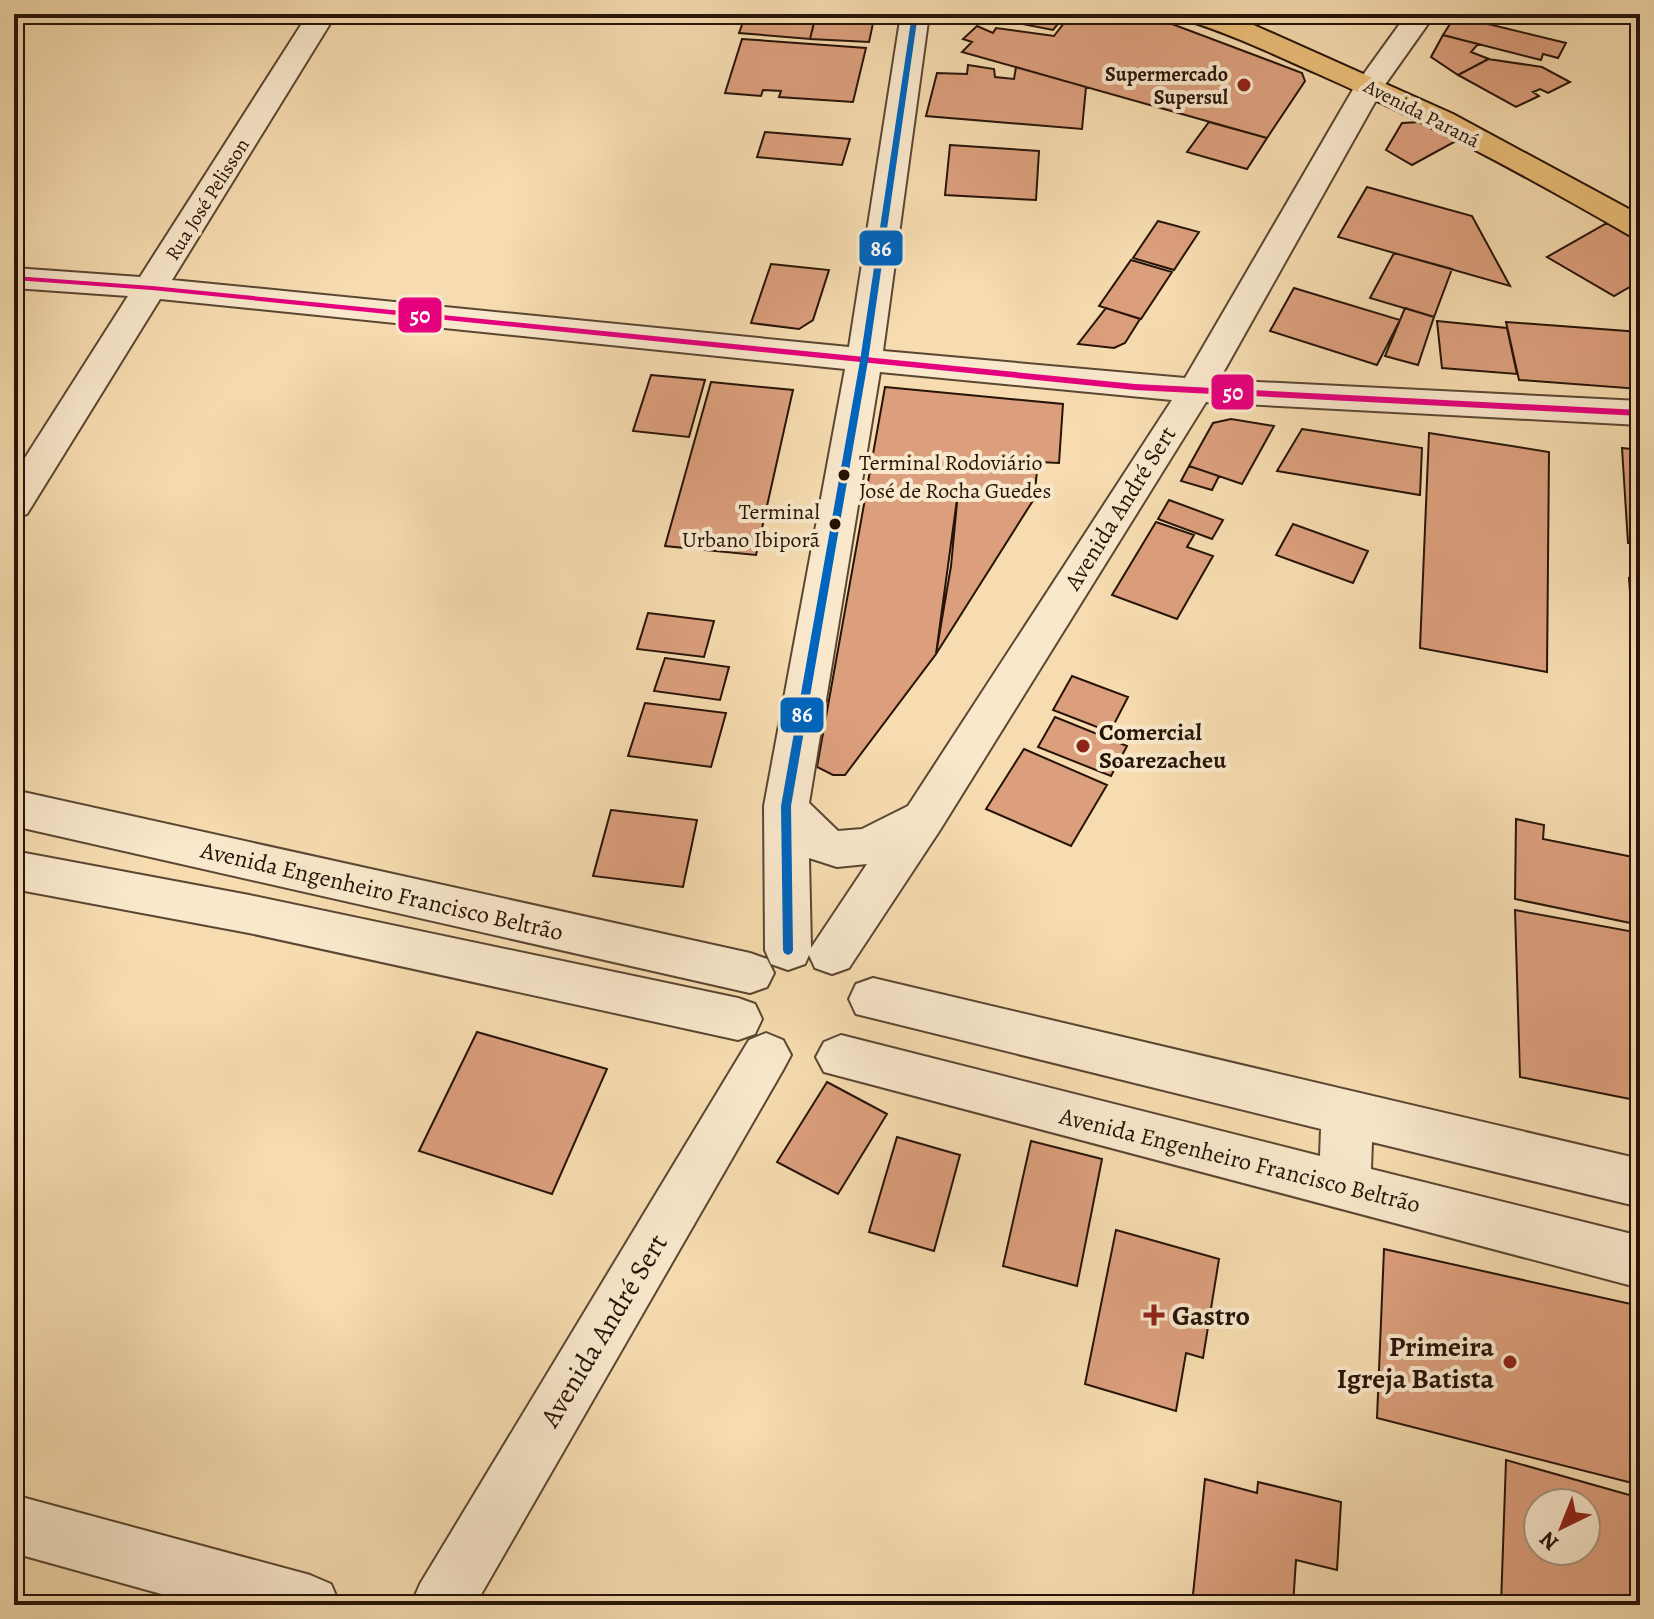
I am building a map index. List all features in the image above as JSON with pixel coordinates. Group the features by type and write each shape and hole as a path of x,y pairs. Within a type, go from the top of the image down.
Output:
{"main road":[{"name":"Avenida Paraná","path":"1196,14 1378,75"},
{"name":"Avenida Paraná","path":"1263,14 1378,75 1592,179 1640,228"}],"street":[{"name":"Rua José Pelisson","path":"14,505 322,14"},
{"path":"790,959 786,806 864,361 915,14"},
{"name":"Avenida André Sert","path":"790,959 924,817 1196,390 1378,75 1421,14"},
{"path":"14,278 152,288 864,361 1196,390 1640,413"},
{"path":"786,806 811,837 828,847 846,850 877,844 924,817"},
{"name":"Avenida Engenheiro Francisco Beltrão","path":"14,808 275,866 790,959"},
{"path":"249,914 275,866"},
{"name":"Avenida Engenheiro Francisco Beltrão","path":"14,870 249,914 752,1037"},
{"path":"790,959 851,964 865,980 873,999 867,1032 856,1047 823,1064 802,1066 752,1037 741,987 790,959"},
{"path":"873,999 1640,1183"},
{"name":"Avenida André Sert","path":"441,1605 752,1037"},
{"name":"Avenida Engenheiro Francisco Beltrão","path":"841,1057 1640,1262"},
{"path":"1345,1187 1347,1113"},
{"path":"14,1524 310,1605"}],"building":[{"path":"746,14 781,14 815,19 810,39 739,33"},
{"path":"816,14 875,14 869,42 810,39"},
{"path":"947,14 999,14 995,22"},
{"path":"1005,14 1066,14 1053,30 1002,20"},
{"path":"1071,14 1134,14 1172,24 1302,73 1305,81 1267,138 962,52 972,42 963,39 977,26 993,33 996,28 1054,36"},
{"path":"1455,16 1566,43 1558,58 1543,54 1541,60 1443,35"},
{"path":"1443,35 1478,44 1471,52 1489,59 1458,75 1431,57"},
{"path":"742,39 866,48 853,102 779,97 781,91 763,90 761,96 725,93"},
{"path":"1488,59 1542,67 1570,82 1548,93 1540,89 1533,92 1539,96 1516,107 1458,75"},
{"path":"968,65 994,69 995,77 1014,79 1016,67 1086,87 1082,129 926,116 937,73 967,74"},
{"path":"1209,122 1267,138 1247,169 1187,152"},
{"path":"1420,122 1456,141 1412,165 1386,150 1402,123"},
{"path":"765,132 850,139 842,165 757,157"},
{"path":"950,145 1039,151 1036,200 945,195"},
{"path":"1367,187 1472,216 1510,286 1338,237"},
{"path":"1158,221 1199,232 1174,270 1133,258"},
{"path":"1607,223 1640,242 1640,281 1614,296 1547,257"},
{"path":"1394,253 1452,269 1434,317 1370,298"},
{"path":"1131,260 1172,272 1141,319 1099,306"},
{"path":"771,264 829,270 813,320 799,329 751,323"},
{"path":"1294,288 1400,320 1377,365 1270,331"},
{"path":"1106,308 1140,319 1125,343 1114,348 1078,344"},
{"path":"1405,308 1434,317 1418,365 1385,356"},
{"path":"1437,321 1507,328 1517,374 1442,368"},
{"path":"1506,322 1640,332 1640,389 1519,380"},
{"path":"651,375 705,380 689,437 633,431"},
{"path":"711,382 793,390 756,555 665,546"},
{"path":"885,387 1063,404 1059,463 1038,462 1034,499 958,492 951,566 936,654 845,775 833,775 817,767"},
{"path":"1231,419 1274,426 1242,484 1189,466 1213,423"},
{"path":"1302,429 1422,448 1420,495 1277,471"},
{"path":"1429,433 1549,452 1547,672 1420,648"},
{"path":"1622,448 1640,450 1640,545 1628,543"},
{"path":"1189,466 1219,476 1212,490 1181,481"},
{"path":"958,492 1034,499 936,654"},
{"path":"1169,500 1223,520 1212,539 1158,519"},
{"path":"1156,522 1194,535 1187,547 1213,556 1177,619 1112,595"},
{"path":"1293,524 1368,551 1353,583 1276,555"},
{"path":"1629,578 1640,580 1640,608 1631,606"},
{"path":"648,613 714,621 704,657 637,649"},
{"path":"665,658 729,667 720,700 654,691"},
{"path":"1072,676 1128,697 1110,732 1053,710"},
{"path":"645,703 726,713 711,767 628,756"},
{"name":"Comercial Soarezacheu","path":"1055,717 1127,746 1111,776 1038,747"},
{"path":"1024,749 1107,785 1071,846 986,809"},
{"path":"611,810 697,820 683,887 593,876"},
{"path":"1516,819 1544,825 1543,839 1638,858 1640,844 1640,925 1515,899"},
{"path":"1515,910 1640,933 1640,1101 1520,1077"},
{"path":"477,1032 607,1069 552,1194 419,1151"},
{"path":"827,1082 887,1114 838,1194 777,1162"},
{"path":"897,1137 960,1155 934,1251 869,1232"},
{"path":"1031,1141 1102,1159 1077,1286 1003,1266"},
{"path":"1116,1230 1219,1259 1203,1358 1186,1353 1176,1411 1085,1384"},
{"name":"Primeira Igreja Batista","path":"1384,1249 1640,1306 1640,1485 1377,1418"},
{"path":"1506,1460 1601,1487 1522,1487 1522,1567 1602,1567 1602,1487 1640,1498 1640,1605 1501,1605"},
{"path":"1205,1479 1257,1493 1258,1482 1341,1502 1337,1570 1296,1560 1293,1605 1192,1604"}],"transit line":[{"name":"86","path":"788,950 786,806 864,361 915,14"},
{"name":"50","path":"14,278 152,288 1135,387 1640,413"}],"place":[{"name":"Supermercado Supersul","path":"1244,85"},
{"name":"Terminal Rodoviário José de Rocha Guedes","path":"844,475"},
{"name":"Terminal Urbano Ibiporã","path":"835,524"},
{"name":"Comercial Soarezacheu","path":"1083,746"},
{"name":"Gastro","path":"1154,1315"},
{"name":"Primeira Igreja Batista","path":"1510,1362"}]}
